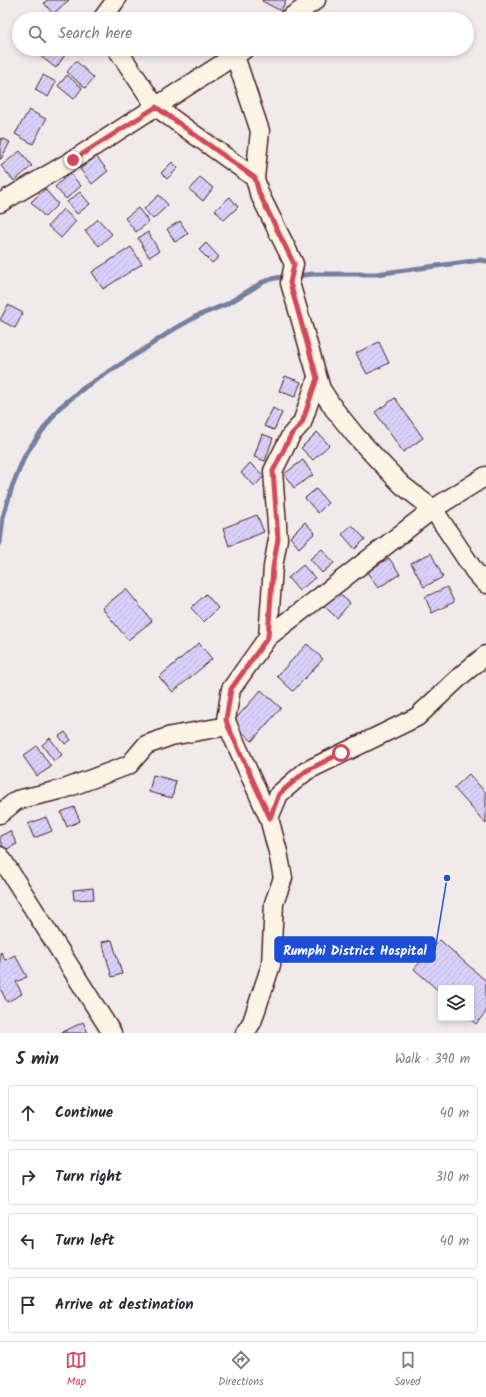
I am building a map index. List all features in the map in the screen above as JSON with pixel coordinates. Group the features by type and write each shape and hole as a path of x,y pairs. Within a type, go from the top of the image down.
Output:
{"street":[{"path":"107,12 116,0"},
{"path":"298,12 316,0"},
{"path":"122,56 156,107 255,178"},
{"path":"0,204 73,160 234,56"},
{"path":"241,56 260,132 255,178 259,193 294,264 290,283 321,389 334,409 355,435 402,485 433,509 475,572 486,584"},
{"path":"268,637 273,567 278,539 273,471 291,435 302,423 317,378"},
{"path":"244,1033 252,1022 271,965 274,903 283,878 270,818 226,720 231,689 268,637 433,509 486,476"},
{"path":"270,818 279,794 306,771 417,717 464,673 486,655"},
{"path":"0,814 17,800 64,789 128,764 146,745 171,736 228,726"},
{"path":"0,856 112,1033"}],"building":[{"path":"47,0 69,0 55,12 51,12 44,3"},
{"path":"262,0 286,0 281,11"},
{"path":"40,56 64,56 56,68"},
{"path":"76,61 94,78 85,88 67,72"},
{"path":"43,75 56,82 48,97 35,90"},
{"path":"67,75 82,88 74,99 58,86"},
{"path":"29,110 46,119 33,144 15,134"},
{"path":"2,138 10,142 0,159 0,142"},
{"path":"20,151 32,166 14,181 1,166"},
{"path":"96,156 108,171 92,184 80,169"},
{"path":"172,162 178,168 167,179 161,173"},
{"path":"70,173 81,186 66,199 55,187"},
{"path":"200,177 213,188 203,201 190,190"},
{"path":"45,189 58,204 45,217 31,202"},
{"path":"80,192 90,204 77,214 67,202"},
{"path":"159,195 168,205 153,219 144,209"},
{"path":"230,197 238,207 224,220 215,210"},
{"path":"138,208 149,222 136,232 125,218"},
{"path":"63,209 76,221 61,238 48,226"},
{"path":"98,219 112,234 99,246 85,231"},
{"path":"180,221 188,234 175,242 167,229"},
{"path":"148,232 159,251 149,257 138,238"},
{"path":"206,243 219,257 212,263 199,250"},
{"path":"131,247 142,264 103,289 92,272"},
{"path":"8,305 23,313 15,328 0,320"},
{"path":"379,342 389,363 367,374 356,353"},
{"path":"285,376 301,382 295,397 279,391"},
{"path":"395,398 423,438 403,452 375,412"},
{"path":"273,408 282,413 274,430 264,426"},
{"path":"317,432 329,445 313,460 301,448"},
{"path":"262,434 273,438 265,461 254,457"},
{"path":"303,460 313,475 294,488 284,474"},
{"path":"250,463 264,476 255,486 241,473"},
{"path":"316,489 328,503 318,513 305,498"},
{"path":"257,515 264,532 229,546 223,528"},
{"path":"305,522 315,533 299,548 290,537"},
{"path":"352,525 365,539 355,549 342,534"},
{"path":"322,549 334,563 322,573 310,559"},
{"path":"431,553 443,577 424,587 411,563"},
{"path":"389,558 400,574 378,588 367,572"},
{"path":"303,565 315,578 299,591 288,578"},
{"path":"447,587 454,602 432,613 425,597"},
{"path":"126,589 152,621 128,640 102,608"},
{"path":"337,592 350,603 337,618 324,606"},
{"path":"206,594 218,608 204,622 191,608"},
{"path":"199,643 212,659 173,692 159,677"},
{"path":"307,644 323,659 293,691 277,676"},
{"path":"261,690 281,708 252,741 232,723"},
{"path":"65,732 71,740 65,744 59,736"},
{"path":"50,738 62,755 54,761 42,745"},
{"path":"37,746 51,767 37,776 23,756"},
{"path":"469,774 486,793 486,824 454,788"},
{"path":"153,775 176,781 172,798 149,792"},
{"path":"74,807 80,821 67,827 61,812"},
{"path":"46,817 52,831 34,838 28,824"},
{"path":"10,831 17,844 5,850 0,841 0,836"},
{"path":"93,888 94,899 74,900 73,890"},
{"path":"112,940 122,974 112,977 102,942"},
{"path":"440,940 486,981 486,1012 476,1024 472,1021 474,1021 474,985 438,985 438,990 414,969"},
{"path":"1,952 5,960 15,955 27,977 16,982 22,994 7,1002 0,990"},
{"path":"83,1022 88,1033 61,1033"}],"waterway":[{"path":"0,543 3,517 12,487 25,455 59,408 85,387 174,329 197,316 227,304 263,282 275,278 313,274 376,274 481,260 486,261"}],"place":[{"name":"Rumphi District Hospital","path":"447,878"}],"route":[{"path":"73,160 156,107 255,178 259,193 294,264 290,283 317,378 302,423 291,435 273,471 278,539 273,567 268,637 231,689 226,720 270,818 279,794 306,771 341,753"}]}
